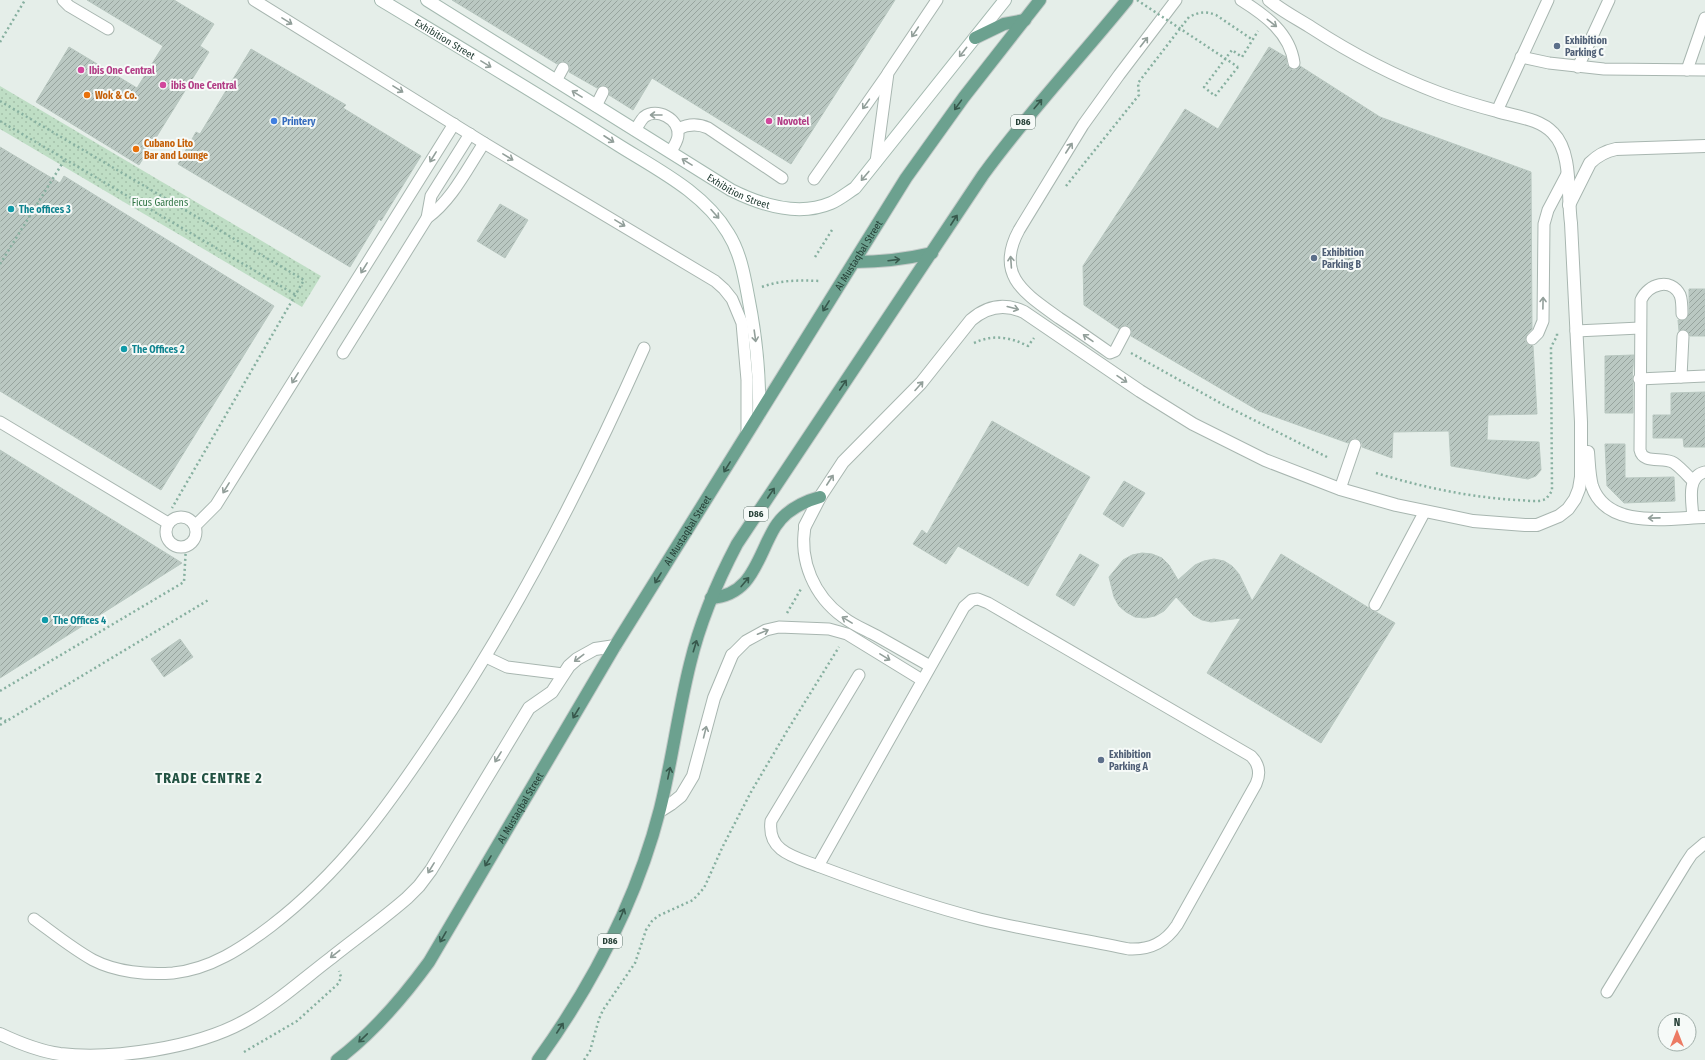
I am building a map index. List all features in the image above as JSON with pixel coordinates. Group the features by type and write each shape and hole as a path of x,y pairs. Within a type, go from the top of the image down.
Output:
{"main road":[{"name":"Al Mustaqbal Street","path":"337,1060 361,1041 389,1012 410,988 429,962 615,646 899,189 934,137 972,86 1026,20 1040,0"},
{"name":"D86","path":"538,1060 576,1004 616,928 633,889 660,811 669,773 690,662 711,598 726,565 750,523 983,175 1009,139 1127,0"},
{"path":"975,38 1004,24 1026,20"},
{"path":"855,262 881,262 907,259 932,253"},
{"path":"711,598 730,594 742,586 751,575 782,518 799,504 820,497"}],"street":[{"name":"Exhibition Street","path":"381,0 588,126 697,197 720,220 728,233 741,262 748,292 757,345 760,380 759,414"},
{"name":"Exhibition Street","path":"427,0 731,190 762,204 790,209 818,207 832,203 855,188 1005,0"},
{"path":"805,526 820,497 843,462 921,383 971,320 979,313 989,308 998,306 1016,308 1024,312 1140,391 1192,424 1265,460 1340,489 1425,512 1473,521 1525,525 1537,525 1559,516 1571,504 1579,489 1581,465 1581,422 1573,241 1567,174 1564,152 1560,142 1544,125 1533,120 1497,111 1439,93 1366,60 1334,42 1269,0"},
{"path":"1569,206 1590,163 1608,150 1705,146"},
{"path":"1581,422 1588,451 1592,486 1598,497 1605,505 1619,514 1636,519 1699,517"},
{"path":"0,1034 38,1050 80,1056 109,1055 170,1048 203,1040 243,1022 276,1001 394,910 419,886 431,870 525,714 534,704 552,692 563,674 573,662 585,653 605,646 615,646"},
{"path":"660,811 681,796 694,776 714,698 732,655"}],"lane":[{"path":"63,0 68,6 108,29"},
{"path":"254,0 484,143 705,273 724,289 732,299 742,323 747,380 747,434"},
{"path":"814,179 937,0"},
{"path":"1125,332 1119,346 1115,351 1110,353 1027,295 1018,283 1012,270 1010,260 1011,249 1019,230 1084,125 1119,74 1176,0"},
{"path":"1240,0 1266,19 1283,34 1289,44 1294,63"},
{"path":"1497,111 1548,0"},
{"path":"1578,67 1608,0"},
{"path":"1687,70 1705,18"},
{"path":"1521,57 1578,67 1611,69 1705,70"},
{"path":"556,81 563,68"},
{"path":"876,162 888,72"},
{"path":"596,106 603,92"},
{"path":"635,130 644,117 660,114 670,118 678,129 678,137 671,152"},
{"path":"195,526 216,504 454,124"},
{"path":"678,129 693,124 708,128 782,178"},
{"path":"342,353 427,218 431,196 470,134"},
{"path":"427,218 437,211 446,201 484,143"},
{"path":"1532,339 1538,333 1543,321 1546,217 1567,174"},
{"path":"1682,314 1680,295 1674,288 1668,285 1654,285 1648,288 1640,300 1639,379 1641,454 1646,458 1670,461 1693,481"},
{"path":"1576,331 1640,328"},
{"path":"1681,377 1683,336"},
{"path":"34,919 93,960 132,972 153,973 180,971 215,962 234,952 284,916 315,889 343,861 369,830 442,726 486,657 531,580 573,502 644,348"},
{"path":"1639,379 1705,376"},
{"path":"0,422 166,522"},
{"path":"1340,489 1355,445"},
{"path":"1699,517 1692,503 1693,481 1697,476 1705,472"},
{"path":"1375,605 1425,512"},
{"path":"176,517 189,518 195,526 196,535 194,540 186,546 177,546 169,541 166,532 166,522 176,517"},
{"path":"805,526 803,538 806,562 815,586 823,598 844,618 930,666"},
{"path":"818,866 964,607 972,600 983,600 1250,756 1258,766 1258,778 1177,925 1166,939 1149,948 1139,950 1129,949 1038,932 979,918 922,903 818,866 782,851 777,846 771,834 771,821 859,675"},
{"path":"732,655 746,641 766,630 779,627 829,629 847,634 922,680"},
{"path":"486,657 508,667 563,674"},
{"path":"1607,992 1686,863 1692,854 1705,843"}],"path":[{"path":"0,42 25,0"},
{"path":"1138,0 1238,67 1215,96 1204,87 1232,50 1242,57 1266,19"},
{"path":"0,101 304,280 166,522"},
{"path":"0,121 296,295"},
{"path":"0,264 65,159"},
{"path":"815,257 832,230"},
{"path":"748,292 764,286 782,282 800,280 819,281"},
{"path":"1376,474 1456,493 1497,499 1538,501 1546,499 1552,491 1551,347 1557,336 1557,328"},
{"path":"1119,346 1215,400 1327,457"},
{"path":"0,691 184,582 186,546"},
{"path":"0,725 210,599"},
{"path":"584,1060 590,1051 603,1010 635,963 646,930 652,921 658,916 693,900 704,888 723,846 752,792 787,731 847,634"},
{"path":"0,718 6,721"},
{"path":"244,1052 297,1021 339,983 341,977 340,974 330,959"}],"green space":[{"name":"Ficus Gardens","path":"0,86 321,276 302,307 0,129"}],"building":[{"name":"Ibis One Central","path":"87,0 174,0 214,24 200,46 209,52 139,165 36,102 69,47 137,88 163,46"},
{"name":"Novotel","path":"452,0 895,0 791,164 652,78 633,110 609,95 610,91 606,86 602,85 597,88 569,72 570,67 567,62 562,61 557,64"},
{"name":"Exhibition Parking B","path":"1269,47 1286,57 1287,65 1292,70 1296,70 1300,66 1380,117 1531,172 1532,329 1527,334 1525,340 1527,344 1533,346 1537,414 1488,415 1487,440 1539,442 1541,470 1536,476 1528,479 1451,466 1449,431 1393,432 1392,458 1362,447 1362,443 1358,439 1353,438 1348,443 1259,411 1131,336 1132,331 1129,326 1124,325 1119,329 1084,305 1083,266 1185,109 1218,129"},
{"path":"251,49 346,105 343,108 421,156 381,221 379,219 350,267 178,164 196,132 200,134"},
{"name":"The Offices 2","path":"0,147 60,183 64,176 274,306 161,490 0,391"},
{"path":"500,204 528,220 505,258 477,241"},
{"path":"1689,289 1705,289 1705,336 1690,336 1686,330 1683,329 1679,331 1678,320 1685,320 1689,313"},
{"path":"1634,355 1632,379 1633,413 1605,413 1605,356"},
{"path":"1705,392 1705,447 1684,447 1683,438 1653,438 1653,415 1671,415 1671,393"},
{"path":"992,421 1090,477 1028,586 958,546 946,564 913,544 922,530 927,534"},
{"path":"1605,444 1625,444 1625,478 1674,477 1675,501 1624,503 1607,486"},
{"name":"The Offices 4","path":"0,450 182,563 0,678"},
{"path":"1124,481 1145,493 1123,527 1103,514"},
{"path":"1142,553 1152,554 1162,558 1169,565 1178,580 1195,565 1204,561 1214,559 1224,561 1232,566 1239,574 1252,601 1281,554 1369,608 1371,611 1376,612 1395,623 1321,743 1207,673 1241,618 1211,622 1202,620 1193,615 1176,597 1164,611 1155,616 1145,618 1135,617 1119,606 1114,597 1109,577 1123,560 1132,555"},
{"path":"1080,554 1099,565 1074,606 1056,595"},
{"path":"180,639 193,657 164,677 151,659"}],"place":[{"name":"Exhibition Parking C","path":"1557,46"},
{"name":"Ibis One Central","path":"81,70"},
{"name":"ibis One Central","path":"163,85"},
{"name":"Wok & Co.","path":"87,95"},
{"name":"Printery","path":"274,121"},
{"name":"Novotel","path":"769,121"},
{"name":"Cubano Lito Bar and Lounge","path":"136,149"},
{"name":"The offices 3","path":"11,209"},
{"name":"Exhibition Parking B","path":"1314,258"},
{"name":"The Offices 2","path":"124,349"},
{"name":"The Offices 4","path":"45,620"},
{"name":"Exhibition Parking A","path":"1101,760"}],"district":[{"name":"TRADE CENTRE 2","path":"209,778"}]}
